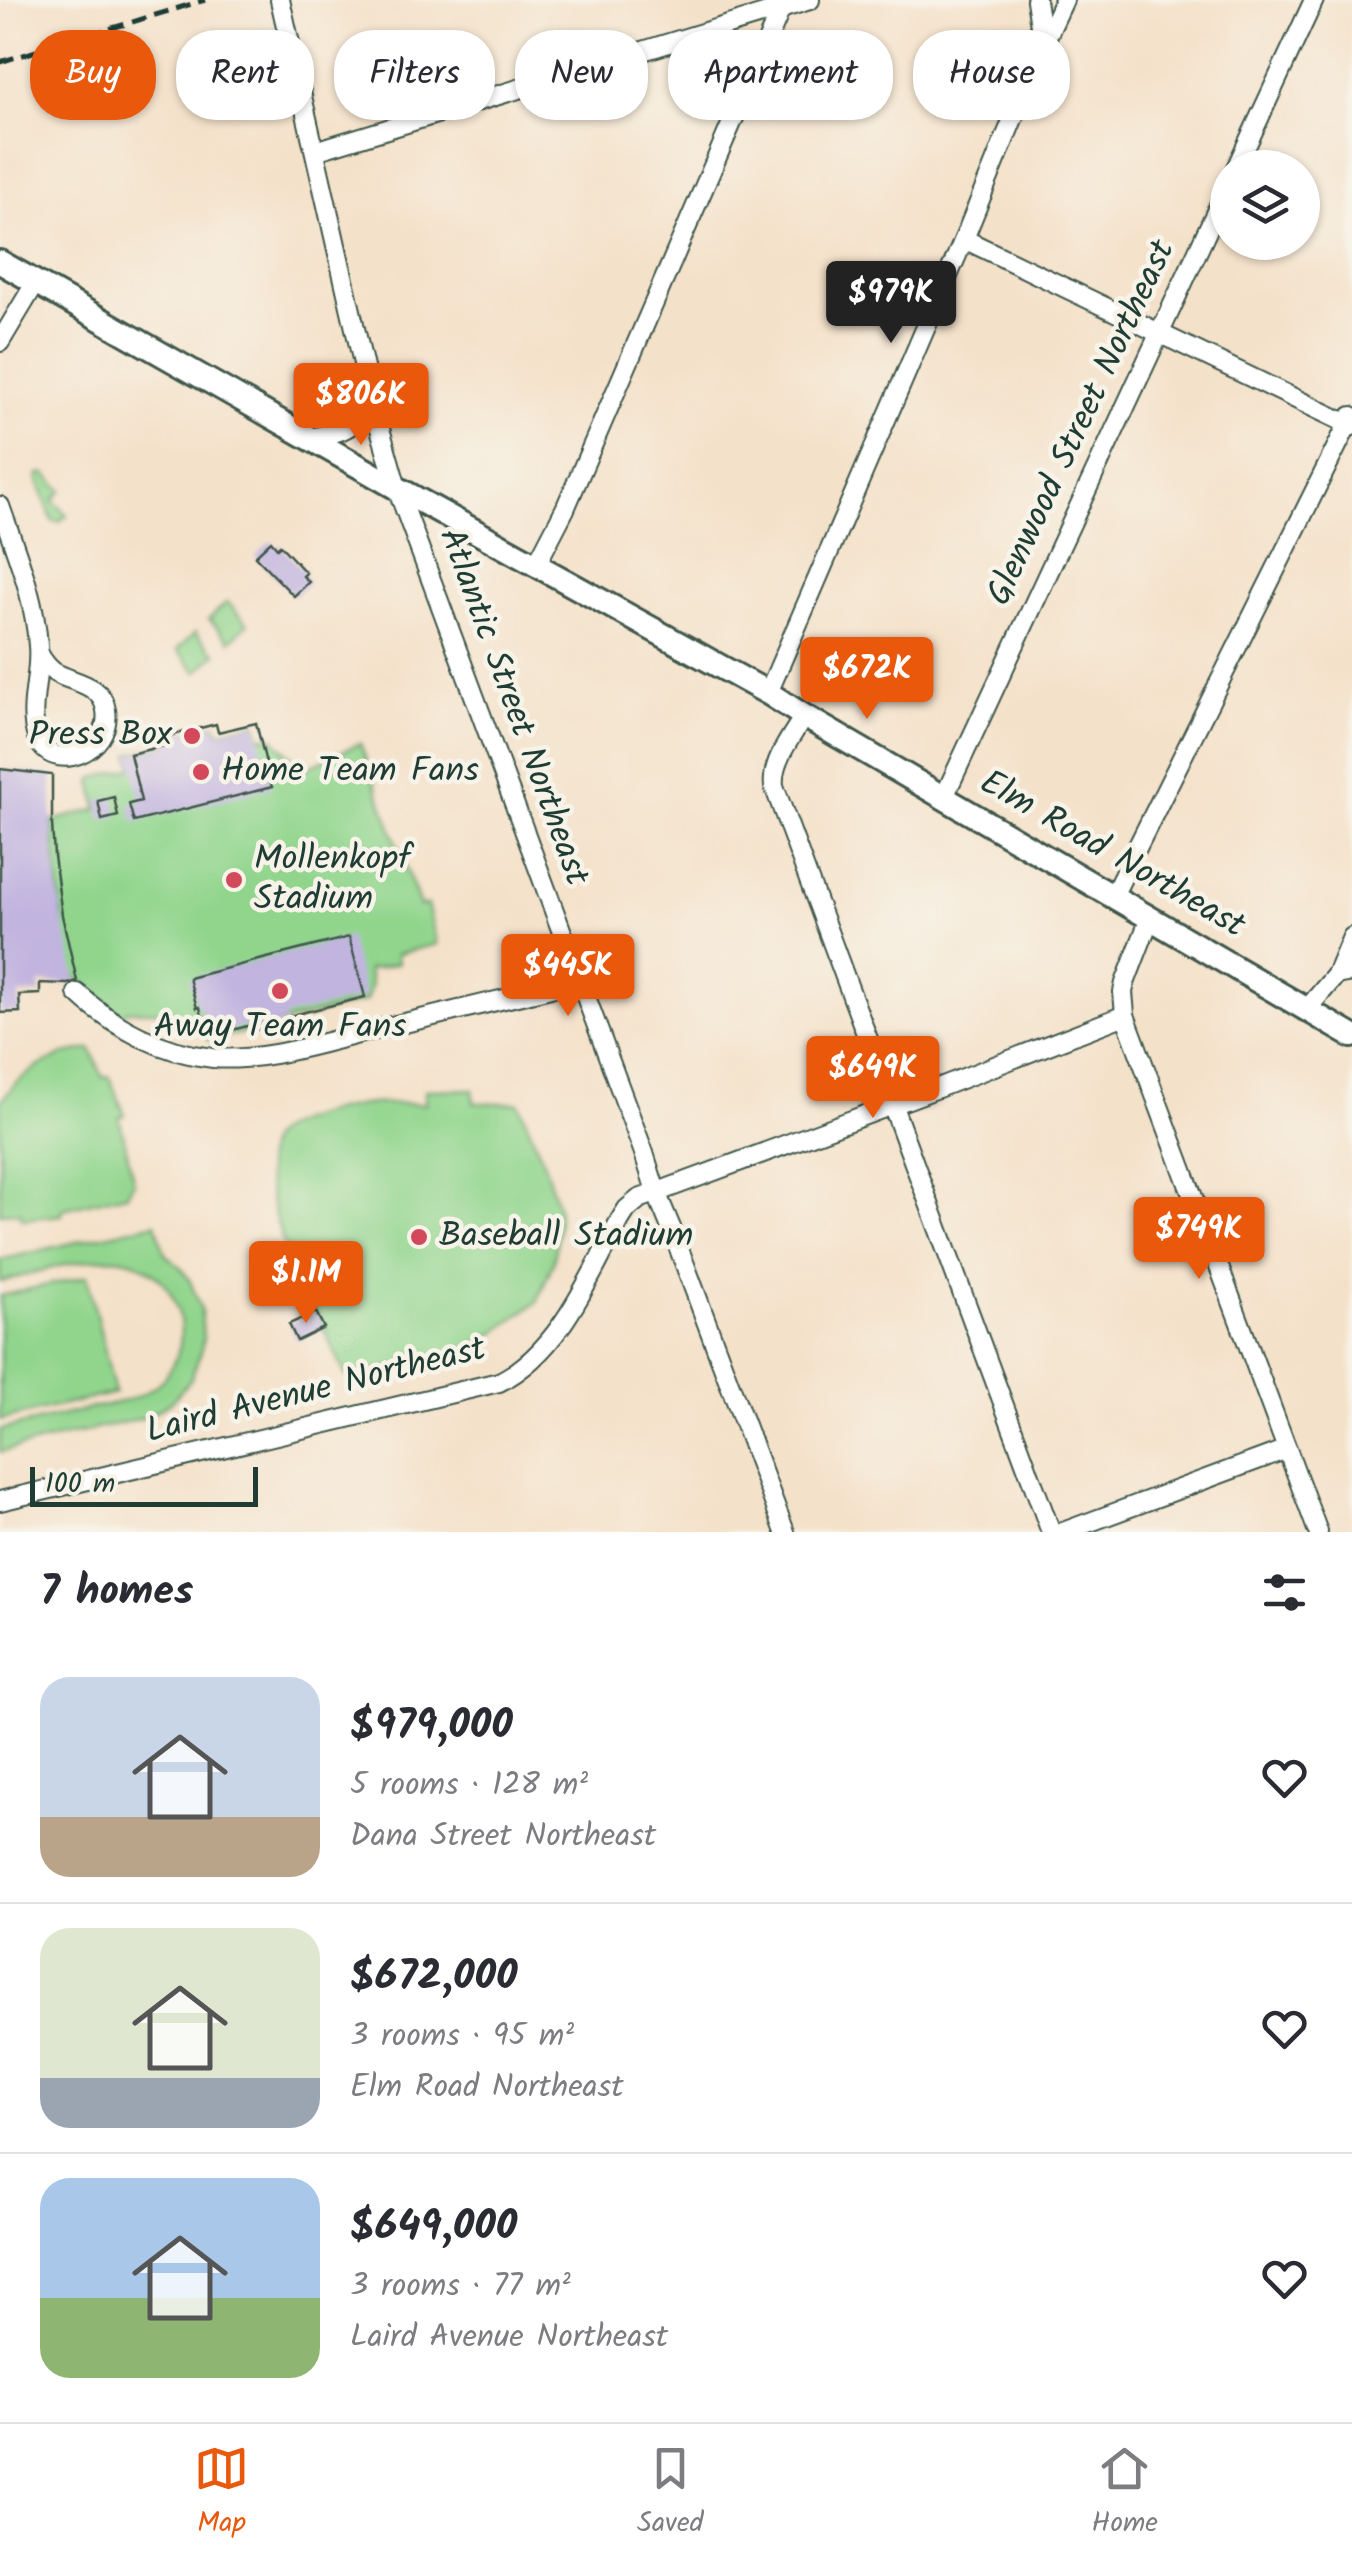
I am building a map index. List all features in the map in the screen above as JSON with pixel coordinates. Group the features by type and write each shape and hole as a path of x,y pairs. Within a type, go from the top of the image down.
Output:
{"main road":[{"name":"Elm Road Northeast","path":"0,262 768,693 1352,1036"}],"street":[{"name":"Atlantic Street Northeast","path":"280,0 370,394 397,488 785,1532"},
{"path":"315,150 810,0"},
{"path":"1036,0 1041,30"},
{"path":"1050,30 1064,0"},
{"path":"1244,150 1314,0"},
{"path":"536,565 558,524 782,10"},
{"path":"768,693 1012,120"},
{"name":"Glenwood Street Northeast","path":"944,797 1210,224"},
{"path":"964,238 1351,422 1114,896"},
{"path":"0,342 36,282"},
{"path":"310,438 342,432 355,424 370,394"},
{"path":"0,506 36,618 39,654 33,711 38,741 50,753 77,756 100,739 106,710 92,688 50,669 39,654"},
{"path":"804,716 772,776 774,786 1052,1532"},
{"path":"1150,918 1125,983 1125,1015 1318,1532"},
{"path":"1306,1009 1344,973 1352,936"},
{"path":"77,993 101,1014 144,1038 203,1057 231,1058 287,1052 580,981"},
{"name":"Laird Avenue Northeast","path":"0,1501 499,1382 520,1371 541,1351 581,1293 627,1209 639,1198 1125,1015"},
{"path":"1063,1532 1287,1449"}],"green space":[{"path":"41,473 62,491 53,500 67,515 59,522 52,520 38,481"},
{"path":"227,602 248,624 230,641 209,619"},
{"path":"195,632 216,654 197,672 177,650"},
{"name":"Mollenkopf Stadium","path":"256,723 259,736 273,738 304,769 360,743 420,906 427,905 437,944 397,954 398,963 368,970 371,986 366,1001 252,1031 207,1040 200,1015 174,1022 171,1011 127,1011 121,1016 73,974 64,935 52,821 98,809 94,778 133,768 130,754 167,745 165,737 216,724 219,732"},
{"path":"91,1049 103,1078 109,1076 125,1115 119,1117 134,1182 127,1194 63,1209 62,1215 21,1219 21,1212 0,1213 0,1102 37,1067 64,1054"},
{"name":"Baseball Stadium","path":"473,1089 474,1103 519,1103 558,1208 554,1260 537,1302 495,1333 458,1353 346,1376 316,1312 302,1318 281,1274 294,1267 268,1185 266,1152 270,1140 287,1127 332,1111 371,1104 425,1104 425,1090"},
{"path":"156,1223 165,1254 190,1281 201,1309 201,1352 190,1380 171,1402 146,1417 0,1452 0,1430 120,1402 148,1391 165,1377 176,1359 180,1319 163,1282 127,1260 99,1259 64,1265 0,1282 0,1260"},
{"path":"87,1276 115,1393 0,1420 0,1296"}],"building":[{"path":"271,541 277,548 280,545 306,573 303,576 309,582 294,596 255,556"},
{"name":"Home Team Fans","path":"256,723 272,787 134,822 129,804 141,801 130,754 167,745 165,737 216,724 218,732"},
{"path":"0,769 52,775 54,856 77,981 40,983 40,994 19,995 20,1012 0,1013"},
{"path":"114,797 118,816 102,820 98,801"},
{"name":"Away Team Fans","path":"349,937 365,997 285,1017 286,1022 253,1031 251,1025 206,1037 189,978"},
{"path":"316,1312 324,1328 297,1341 289,1324"}],"railway":[{"path":"0,62 205,0"}],"place":[{"name":"Press Box","path":"192,736"},
{"name":"Home Team Fans","path":"201,772"},
{"name":"Mollenkopf Stadium","path":"234,880"},
{"name":"Away Team Fans","path":"280,991"},
{"name":"Baseball Stadium","path":"419,1237"}]}
